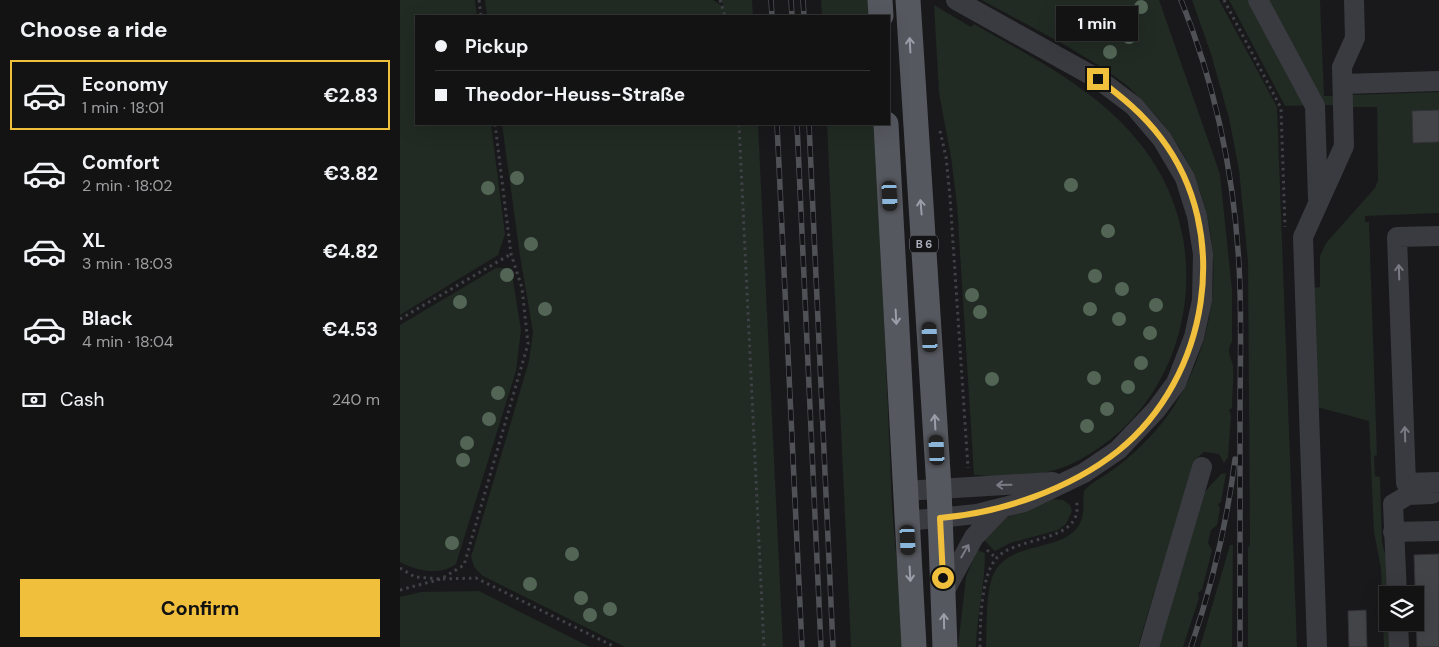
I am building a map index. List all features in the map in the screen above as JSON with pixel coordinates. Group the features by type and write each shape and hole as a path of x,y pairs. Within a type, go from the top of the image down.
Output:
{"main road":[{"path":"880,0 881,15"},
{"name":"B 6","path":"908,0 939,488 944,647"},
{"name":"B 6","path":"886,125 914,647"}],"street":[{"path":"907,520 977,514 1024,502 1084,473 1118,450 1156,410 1176,383 1194,338 1202,300 1203,254 1197,216 1184,178 1162,139 1134,106 1098,79 956,0"},
{"path":"1258,0 1315,106 1318,205"},
{"path":"1317,647 1303,237 1344,146 1342,67 1355,38 1354,0"},
{"path":"1343,84 1439,81"},
{"path":"1439,236 1397,237 1406,483 1439,482"},
{"path":"1149,647 1202,467"},
{"path":"905,490 967,486 1031,485 1070,479"},
{"path":"1396,586 1392,504 1408,495 1439,494"},
{"path":"943,594 974,537 1004,507"},
{"path":"1393,532 1439,531"},
{"path":"1398,631 1399,647"}],"path":[{"path":"479,0 481,15"},
{"path":"1224,0 1281,108 1285,235"},
{"path":"720,1 724,15"},
{"path":"400,590 441,579 464,565 528,344 522,288 511,254 494,125"},
{"path":"739,125 764,647"},
{"path":"939,127 946,157 950,197 969,451 967,486"},
{"path":"400,319 511,254"},
{"path":"980,647 982,606 988,571 996,558 1014,547 1056,535 1065,530 1076,513 1077,502 1070,479"},
{"path":"974,537 996,558"},
{"path":"400,568 415,577 441,579 476,578 615,647"}],"shaded area":[{"path":"400,0 475,0 477,15 415,15 415,125 491,125 505,234 498,255 400,315"},
{"path":"485,0 713,0 723,6 721,0 752,0 753,15 487,15"},
{"path":"821,0 870,0 871,15 822,15"},
{"path":"982,0 1159,0 1220,174 1232,290 1232,342 1229,352 1233,367 1233,377 1232,408 1229,410 1231,416 1228,457 1224,463 1219,454 1204,452 1196,459 1143,647 1139,647 1156,585 1138,647 986,647 988,598 995,571 1004,561 1015,554 1065,538 1074,531 1082,517 1084,491 1127,459 1149,438 1168,415 1189,378 1204,338 1212,298 1213,256 1207,216 1194,176 1174,139 1131,89 1073,50"},
{"path":"1192,0 1219,0 1277,107 1297,647 1248,647 1248,548 1250,544 1248,262 1239,170 1229,118 1211,54"},
{"path":"1229,0 1320,0 1324,96 1334,96 1334,105 1285,106"},
{"path":"934,5 971,27 974,24 1046,66 1092,97 1113,115 1133,135 1150,157 1172,198 1184,243 1186,288 1179,333 1163,375 1138,412 1105,444 1064,467 1053,471 1019,476 974,475 957,205 951,157 939,93"},
{"path":"1439,92 1439,110 1412,111 1413,143 1439,142 1439,213 1365,216 1365,222 1369,222 1377,455 1374,456 1375,476 1380,477 1382,542 1389,569 1389,586 1382,586 1381,569 1374,532 1369,421 1317,407 1313,288 1320,287 1320,256 1326,243 1375,188 1378,180 1377,107 1349,107 1348,95"},
{"path":"502,125 758,125 783,647 625,647 483,576 474,567 471,557 529,361 533,332 520,256"},
{"path":"827,125 876,125 892,506 904,647 851,647"},
{"path":"496,268 511,268 521,330 516,371 456,564 443,570 421,570 400,562 400,325"},
{"path":"1226,473 1221,502 1218,504 1220,509 1217,525 1211,530 1208,543 1212,550 1202,590 1198,593 1199,598 1183,647 1151,647 1192,506 1221,474"},
{"path":"1053,499 1063,500 1070,505 1072,511 1066,524 1058,530 1010,543 995,551 984,540 1006,518"},
{"path":"1230,545 1233,545 1232,647 1200,647"},
{"path":"977,550 985,553 976,647 958,647 966,577"},
{"path":"479,591 590,647 400,647 400,597 421,592"},
{"path":"1383,631 1391,631 1392,647 1384,647"}],"building":[{"path":"1439,110 1439,142 1413,143 1412,111"},
{"path":"1439,554 1439,647 1417,647 1416,631 1424,631 1424,586 1415,586 1414,555"},
{"path":"1366,610 1367,647 1349,647 1348,611"}],"railway":[{"path":"771,0 772,15"},
{"path":"791,0 792,15"},
{"path":"803,0 804,15"},
{"path":"1181,0 1204,64 1213,97 1233,197 1241,323 1240,647"},
{"path":"777,125 802,647"},
{"path":"797,125 821,647"},
{"path":"809,125 833,647"},
{"path":"1191,647 1206,601 1218,554 1228,507 1235,459"}],"route":[{"path":"943,578 940,518 977,514 1024,502 1084,473 1118,450 1156,410 1176,383 1194,338 1202,300 1203,254 1197,216 1184,178 1162,139 1134,106 1098,79"}]}
